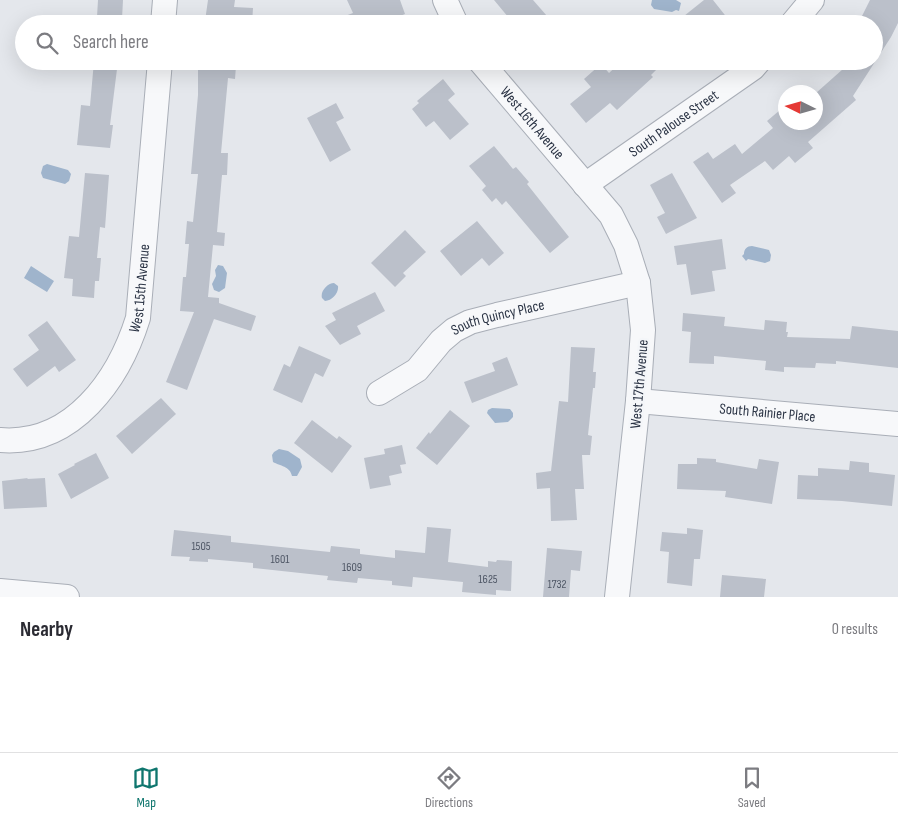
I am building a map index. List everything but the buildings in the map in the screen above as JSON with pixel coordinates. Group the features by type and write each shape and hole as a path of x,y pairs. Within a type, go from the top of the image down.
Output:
{"street":[{"path":"164,15 165,0"},
{"path":"445,0 452,15"},
{"path":"800,15 812,0"},
{"name":"West 15th Avenue","path":"0,440 33,437 52,431 69,422 91,403 116,370 131,339 138,318 159,70"},
{"name":"West 16th Avenue","path":"488,70 586,185"},
{"name":"South Palouse Street","path":"586,185 750,70"},
{"name":"West 17th Avenue","path":"586,185 611,215 626,246 638,283 643,330 638,400 617,597"},
{"name":"South Quincy Place","path":"379,393 416,370 441,341 454,330 470,322 638,283"},
{"name":"South Rainier Place","path":"638,400 898,424"},
{"path":"0,591 67,597"}],"water":[{"path":"652,0 676,0 681,3 679,11 672,12 654,9 651,5"},
{"path":"47,164 68,170 71,174 69,181 65,184 43,178 41,173 43,166"},
{"path":"752,246 769,250 771,255 770,261 765,263 748,259 746,261 742,256 746,248"},
{"path":"218,265 223,266 227,273 225,288 219,292 214,290 212,284"},
{"path":"31,266 54,281 47,292 24,278"},
{"path":"334,283 338,286 336,294 330,300 325,301 322,298 323,290 329,284"},
{"path":"492,408 510,409 513,417 508,422 495,423 487,413"},
{"path":"279,449 288,451 300,459 302,467 297,476 292,476 287,468 273,462 272,455"}]}
